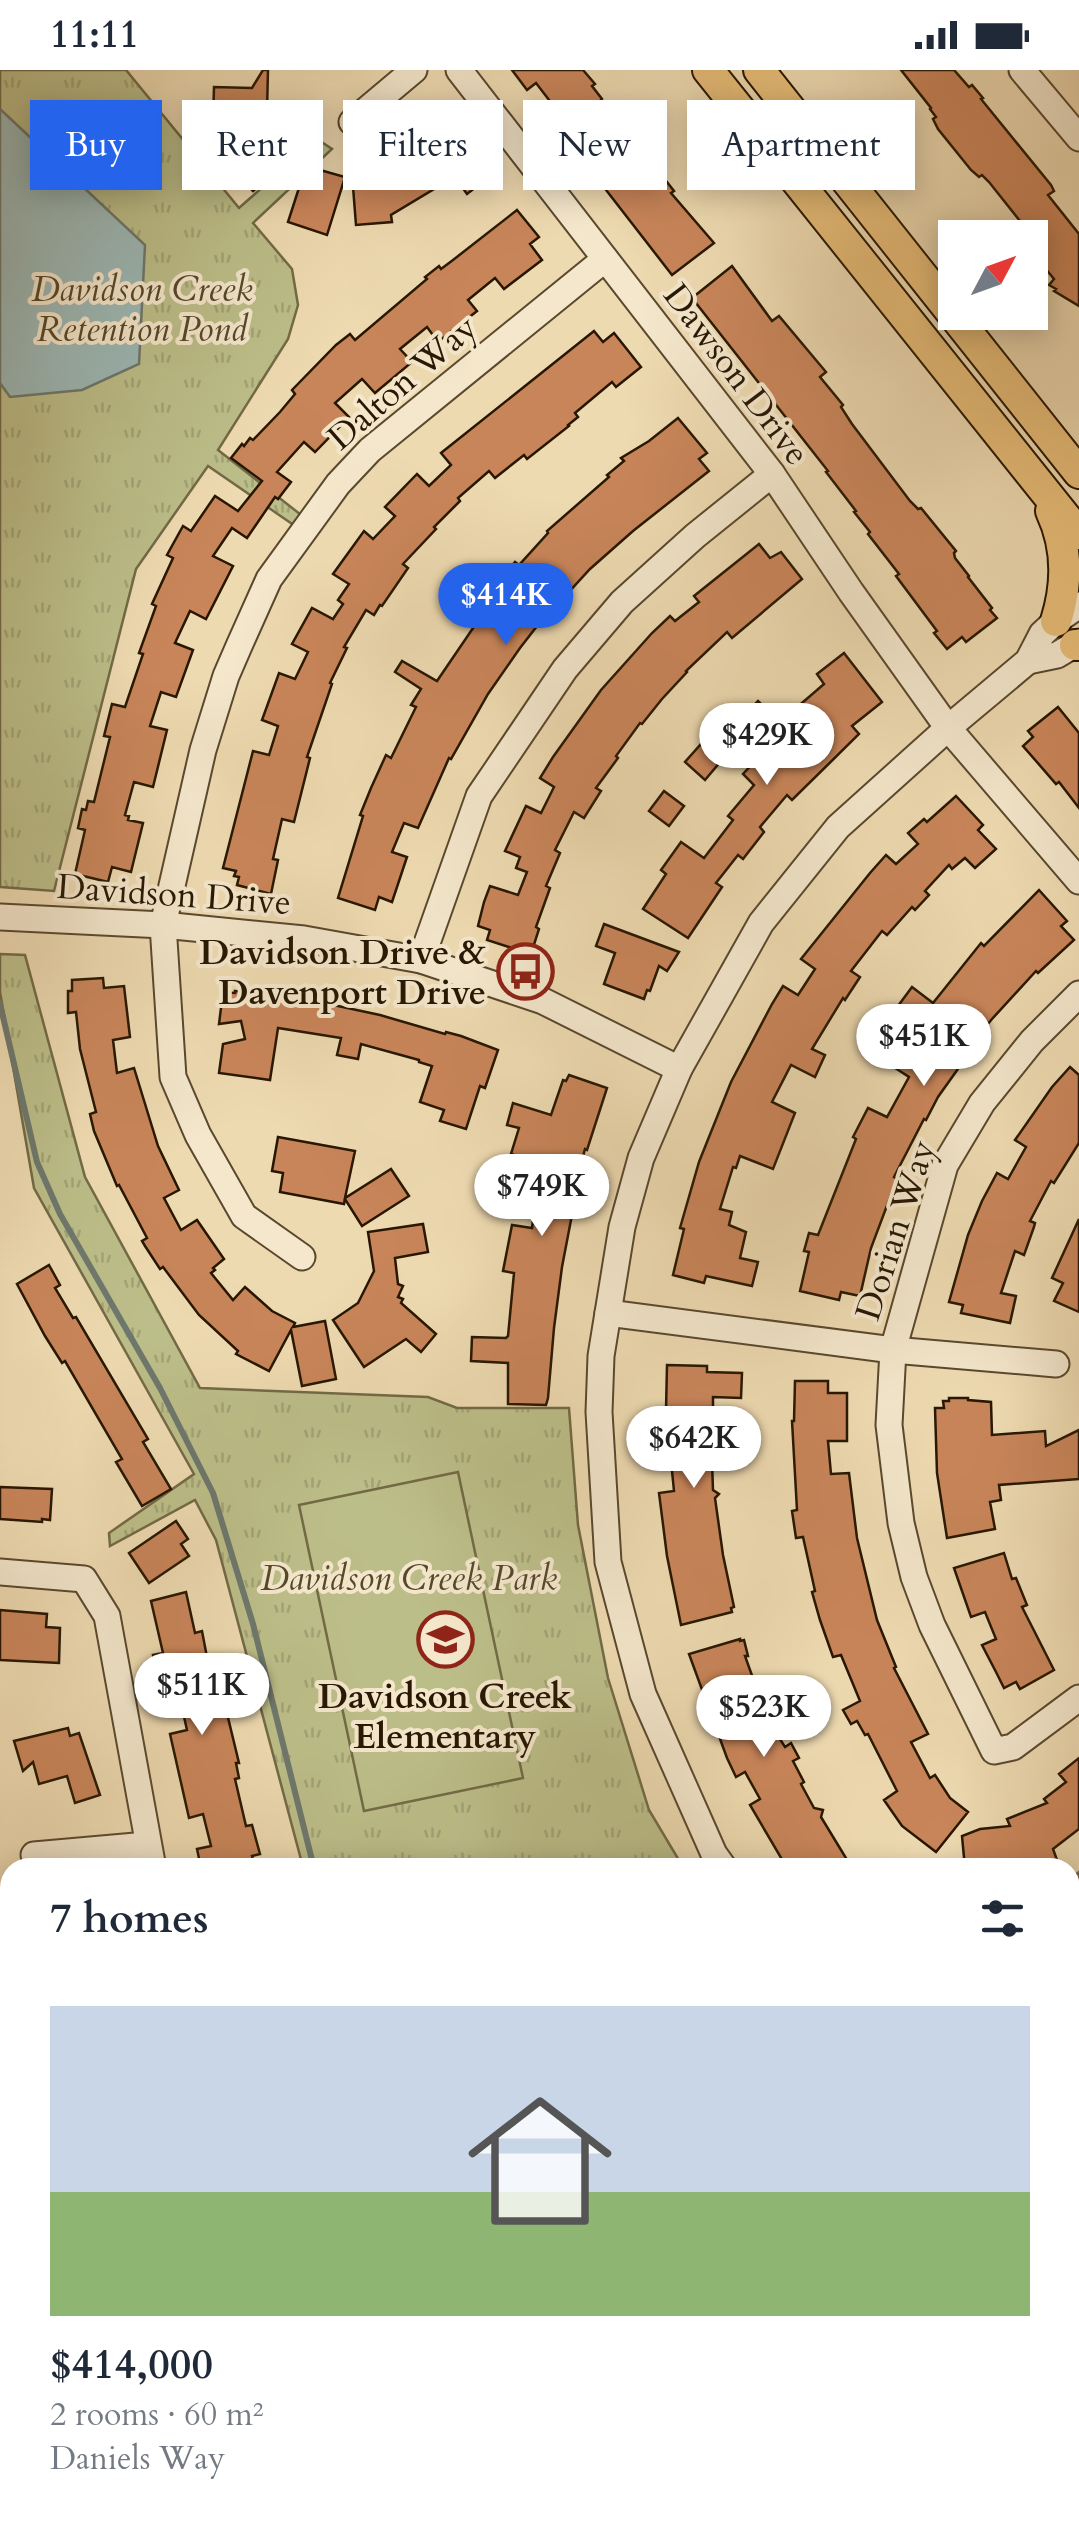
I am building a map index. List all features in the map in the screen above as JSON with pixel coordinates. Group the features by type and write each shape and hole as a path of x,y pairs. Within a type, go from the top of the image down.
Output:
{"main road":[{"path":"708,70 1075,527"},
{"path":"759,70 1079,473"},
{"path":"1037,481 1065,552 1064,597 1074,631"}],"street":[{"path":"378,100 414,70"},
{"name":"Dawson Drive","path":"459,70 772,474 948,728 1079,881"},
{"path":"1022,70 1079,138"},
{"name":"Dalton Way","path":"302,1257 244,1216 198,1135 174,1076 163,924 203,750 226,676 270,579 338,484 370,450 605,259"},
{"path":"421,960 479,796 565,669 622,602 772,474"},
{"path":"717,1858 643,1694 608,1562 599,1412 601,1356 622,1227 641,1158 679,1070 761,922 838,827 1028,661 1057,655 1074,631"},
{"name":"Davidson Drive","path":"0,917 163,924 304,939 421,960 543,1001 679,1070"},
{"name":"Dorian Way","path":"1079,994 1032,1041 982,1102 945,1166 893,1350 888,1424 901,1523 914,1578 932,1625 994,1751 1013,1747 1079,1698"},
{"name":"Dorian Way","path":"608,1312 893,1350 1056,1364"},
{"path":"0,1572 84,1579 107,1616 150,1856 34,1855"}],"green space":[{"name":"Davidson Creek Retention Pond","path":"0,70 126,70 151,100 30,100 30,190 162,190 162,114 182,138 182,190 224,190 239,208 259,190 288,190 253,223 292,269 298,305 288,339 218,450 305,518 298,528 208,466 136,569 54,891 0,887"},
{"name":"Davidson Creek Retention Pond","path":"323,143 332,149 323,157"},
{"name":"Davidson Creek Park","path":"0,954 25,955 85,1177 200,1388 428,1397 457,1408 569,1408 578,1525 608,1678 649,1810 678,1858 301,1858 216,1540 195,1500 110,1546 109,1533 194,1474 34,1188 0,992"},
{"path":"458,1472 523,1778 364,1811 299,1505"}],"water":[{"path":"0,109 30,137 30,190 86,190 145,245 139,364 82,390 10,397 0,383"}],"building":[{"path":"263,70 268,70 267,100 214,100 214,87 252,88"},
{"path":"512,70 583,70 602,99 549,100 536,83 527,90"},
{"path":"901,70 954,70 983,98 1051,185 1054,191 1048,195 1079,234 1079,306 1049,285 1054,279 1048,272 1048,220 1019,220 938,129 931,108"},
{"path":"323,171 343,176 327,235 288,222 298,190 323,190"},
{"path":"667,182 674,191 671,193 714,243 672,275 606,190 667,190"},
{"path":"353,190 432,190 391,215 392,222 356,225"},
{"path":"517,210 539,237 530,244 542,260 504,289 495,278 468,300 477,311 438,342 427,327 400,349 412,362 375,393 362,379 335,403 349,417 315,452 304,442 277,472 291,482 278,499 275,497 247,538 232,528 213,556 233,566 206,619 190,611 175,643 193,650 176,697 161,692 150,726 167,730 153,787 134,782 125,815 128,820 143,823 131,872 112,867 108,882 75,874 85,830 78,828 82,809 86,810 88,801 94,802 110,737 104,736 112,704 125,707 156,606 152,604 173,558 167,555 183,526 191,531 215,496 238,511 262,481 231,458 280,412 295,394 292,390 336,345 350,334 355,340 425,277"},
{"path":"732,266 772,321 779,316 826,372 820,377 843,405 852,424 910,501 921,508 956,551 955,558 992,608 997,618 966,642 962,637 947,649 934,633 937,631 828,471 692,298"},
{"path":"594,331 603,342 614,333 641,367 616,387 612,382 575,413 578,417 569,426 527,459 524,455 495,478 489,471 458,498 460,501 403,564 408,568 382,606 374,615 366,610 344,647 347,648 330,683 307,757 310,758 294,822 282,819 273,859 278,860 271,894 237,885 236,871 223,868 253,751 269,755 278,726 262,720 279,673 295,679 308,652 292,644 312,608 333,619 343,604 338,600 349,584 333,574 364,531 373,539 395,516 385,507 417,474 429,486 451,465 441,453"},
{"path":"678,418 707,453 699,459 709,471 590,569 555,603 520,648 449,758 418,828 404,823 392,852 407,857 392,902 379,897 375,910 338,898 363,816 360,815 386,755 391,758 416,707 411,705 421,689 395,672 402,661 437,681 486,609 481,605 515,562 519,565 547,531 609,477 624,461 621,458"},
{"path":"759,544 770,558 781,552 802,579 732,638 727,632 686,671 616,756 596,788 601,791 584,818 574,812 555,850 560,853 546,886 550,888 531,954 487,940 490,930 478,926 484,902 490,886 518,895 527,872 516,868 520,857 505,851 526,806 541,813 554,787 540,778 553,757 601,690 652,633 670,616 675,621 699,602 694,596"},
{"path":"844,653 882,702 852,726 859,734 792,800 787,795 760,827 764,832 743,859 738,855 716,883 722,887 688,938 643,909 666,874 661,870 681,842 704,858 733,820 728,816 754,785 743,774 770,745 742,718 758,701 780,722 824,684 817,674"},
{"path":"1058,707 1079,733 1079,808 1023,746 1033,737 1028,731"},
{"path":"701,744 721,761 705,780 685,762"},
{"path":"664,791 684,806 669,826 649,811"},
{"path":"956,796 983,825 978,830 996,849 975,868 965,858 952,869 949,865 925,891 929,895 915,910 912,907 887,935 882,931 851,971 860,977 812,1049 825,1055 815,1077 791,1065 772,1102 795,1113 773,1169 740,1156 736,1168 733,1167 720,1209 732,1212 729,1225 746,1232 740,1258 758,1262 752,1286 706,1276 704,1283 673,1275 684,1229 680,1228 699,1162 731,1082 772,1004 783,986 798,995 815,969 801,959 886,855 896,864 918,844 908,833"},
{"path":"1039,890 1067,921 1061,926 1074,940 1036,971 992,1019 924,1119 894,1177 897,1179 871,1248 860,1296 841,1292 839,1300 800,1291 809,1233 818,1235 856,1139 853,1137 868,1108 887,1117 909,1077 889,1064 919,1020 898,1006 912,987 933,1003 981,943 984,946"},
{"path":"604,924 679,952 667,971 659,966 644,999 604,984 615,953 596,946"},
{"path":"103,978 104,988 124,986 130,1037 113,1040 117,1073 134,1068 158,1146 179,1190 164,1198 181,1230 197,1220 224,1259 211,1273 233,1300 245,1287 272,1311 295,1323 293,1327 325,1321 336,1379 302,1386 291,1330 269,1371 236,1354 238,1351 199,1315 163,1267 160,1269 142,1241 147,1238 117,1186 94,1131 90,1114 96,1112 80,1049 76,1012 68,1013 72,980"},
{"path":"223,992 296,997 380,1015 498,1050 485,1088 480,1086 466,1129 440,1121 444,1110 420,1102 432,1066 361,1044 358,1059 337,1055 341,1038 278,1028 270,1080 219,1073 223,1044 245,1039 241,1021 219,1024"},
{"path":"1070,1067 1079,1075 1079,1143 1054,1183 1051,1181 1030,1221 1035,1223 1024,1255 1015,1251 1001,1293 1016,1296 1010,1323 961,1313 963,1305 949,1302 982,1201 997,1173 1008,1179 1026,1147 1015,1140"},
{"path":"569,1075 607,1088 572,1198 575,1199 562,1267 546,1405 508,1404 508,1363 471,1361 472,1337 508,1336 514,1273 503,1271 512,1225 532,1228 533,1220 542,1222 552,1178 544,1176 547,1165 511,1154 519,1128 507,1125 513,1103 551,1115 563,1080"},
{"path":"278,1137 355,1151 345,1198 391,1169 409,1196 362,1226 345,1199 344,1204 280,1192 283,1173 272,1171"},
{"path":"1079,1219 1079,1312 1054,1301 1063,1283 1052,1278"},
{"path":"423,1224 428,1252 395,1258 398,1284 403,1286 398,1297 436,1334 421,1352 406,1339 364,1367 333,1320 358,1303 374,1271 368,1232"},
{"path":"49,1265 60,1285 55,1288 148,1439 143,1442 171,1489 142,1506 116,1462 122,1459 17,1284"},
{"path":"667,1365 707,1366 707,1372 742,1373 741,1398 713,1397 711,1432 713,1490 719,1494 715,1498 734,1607 732,1612 681,1625 659,1493 674,1491 671,1461 657,1461 656,1410 666,1410"},
{"path":"795,1381 828,1381 828,1393 847,1393 847,1441 828,1441 831,1474 849,1473 857,1538 877,1620 894,1668 928,1734 911,1742 930,1778 935,1775 950,1798 968,1812 936,1852 902,1826 884,1800 897,1791 868,1734 857,1721 851,1724 843,1710 860,1701 841,1655 833,1657 812,1592 815,1591 803,1537 796,1538 792,1511 797,1510 792,1421"},
{"path":"949,1398 991,1402 992,1435 1045,1431 1046,1446 1079,1430 1079,1479 999,1485 1001,1500 990,1502 995,1529 947,1538 937,1473 935,1408 944,1408 943,1401"},
{"path":"0,1487 52,1489 50,1520 0,1519"},
{"path":"176,1521 188,1539 181,1544 189,1556 149,1583 129,1553"},
{"path":"1004,1553 1012,1579 1016,1578 1027,1605 1022,1607 1054,1670 1020,1689 1016,1682 1004,1688 982,1645 996,1639 985,1612 971,1617 954,1568"},
{"path":"186,1592 195,1633 202,1631 210,1673 219,1671 239,1763 239,1778 235,1779 246,1826 252,1825 260,1854 252,1858 199,1858 197,1849 211,1846 203,1814 189,1818 170,1734 187,1730 180,1699 163,1703 153,1655 163,1653 151,1601"},
{"path":"0,1610 47,1614 46,1627 60,1628 59,1663 0,1660"},
{"path":"744,1640 745,1656 776,1733 785,1747 791,1743 799,1758 793,1761 804,1782 801,1784 814,1808 823,1810 821,1817 846,1858 781,1858 750,1805 760,1799 745,1772 736,1777 727,1758 689,1654"},
{"path":"68,1728 70,1736 79,1733 100,1795 75,1803 67,1776 39,1784 33,1762 23,1771 14,1741"},
{"path":"1079,1758 1079,1829 1053,1849 1056,1858 964,1858 962,1836 980,1829 1010,1826 1007,1819 1047,1803 1044,1799 1066,1782 1059,1774"}],"waterway":[{"path":"0,1004 37,1162 60,1214 160,1388 213,1493 253,1624 312,1858"}],"place":[{"name":"Davidson Drive & Davenport Drive","path":"525,972"},
{"name":"Davidson Creek Elementary","path":"445,1640"}]}
